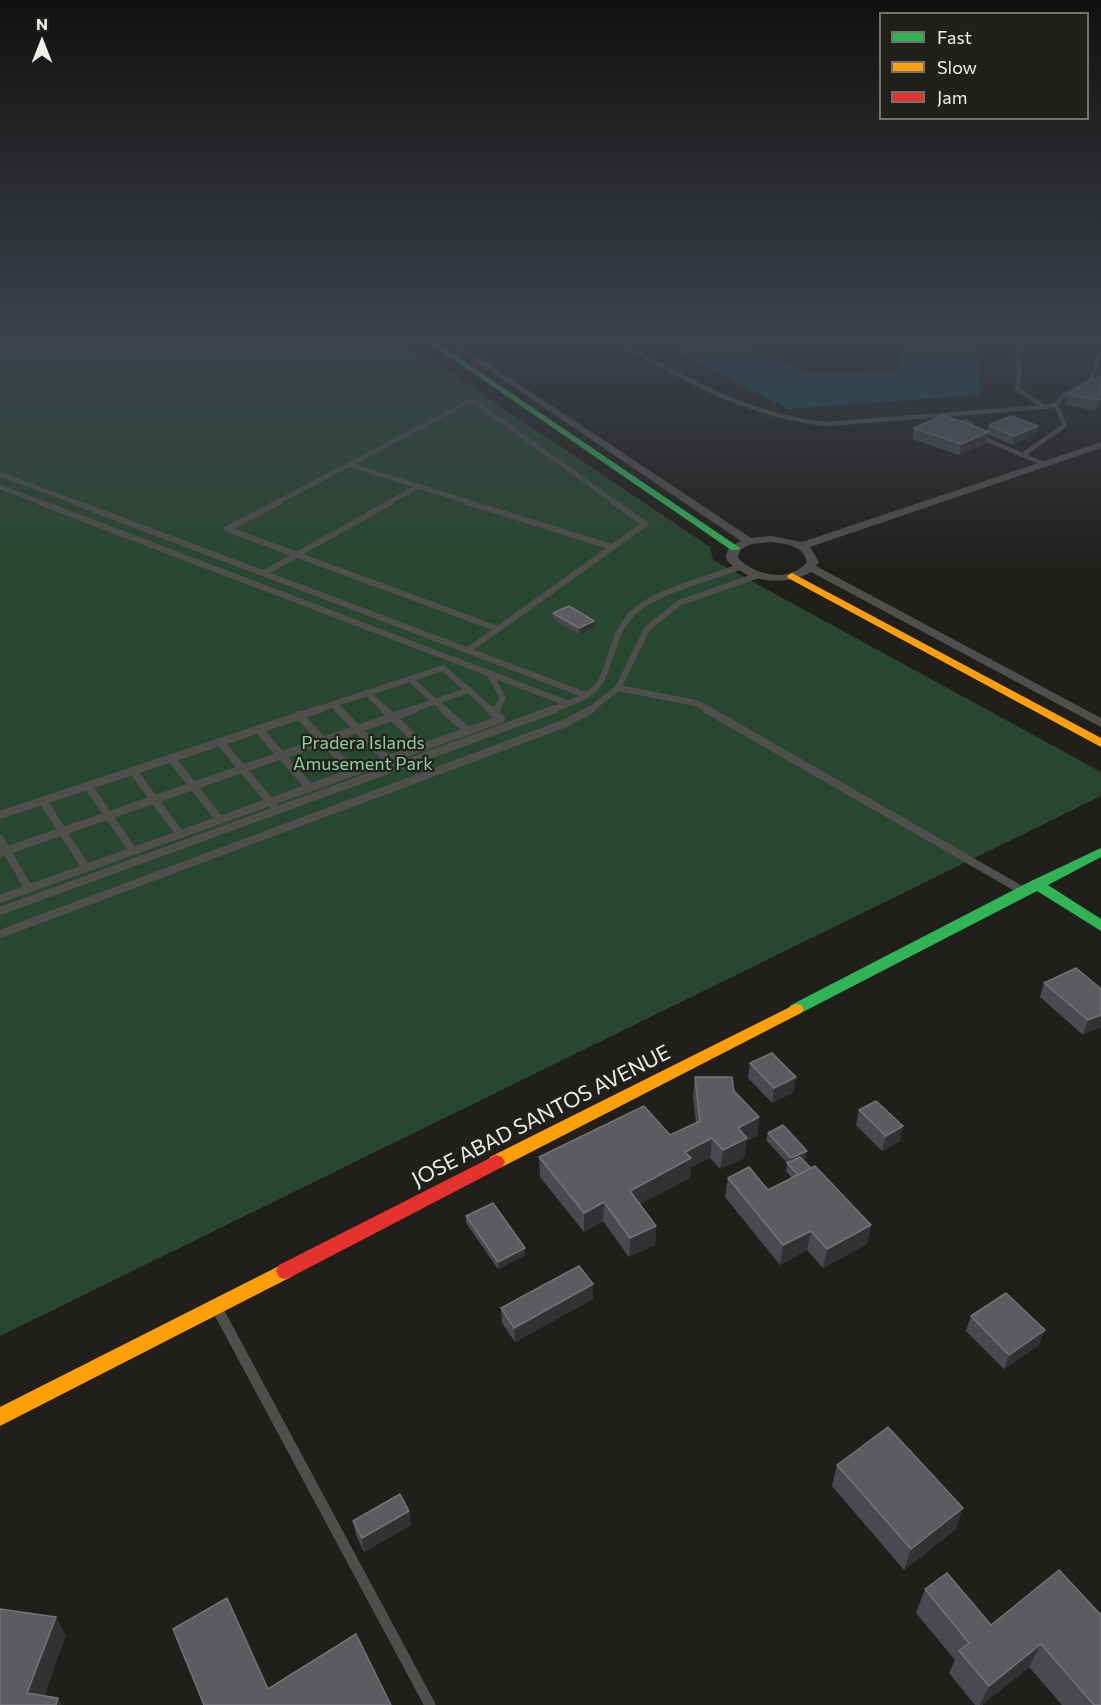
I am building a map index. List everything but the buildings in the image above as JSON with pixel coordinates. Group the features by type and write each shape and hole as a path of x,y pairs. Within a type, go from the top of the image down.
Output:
{"main road":[{"path":"543,418 735,548"},
{"path":"792,576 1101,743"},
{"name":"JOSE ABAD SANTOS AVENUE","path":"0,1417 1101,852"},
{"path":"1036,884 1101,926"}],"street":[{"path":"564,418 749,541"},
{"path":"801,546 1101,445"},
{"path":"782,540 801,546 812,556 810,567 792,576 759,575 739,567 732,559 735,548 749,541 782,540"},
{"path":"810,567 1101,723"},
{"path":"1066,723 1084,713"}],"lane":[{"path":"439,418 227,529 498,629"},
{"path":"468,650 645,524 497,418"},
{"path":"775,418 826,424 912,418"},
{"path":"962,418 968,434 1024,454 1044,464"},
{"path":"1024,454 1065,425 1062,418"},
{"path":"350,465 612,547"},
{"path":"0,474 586,694"},
{"path":"264,573 419,486"},
{"path":"0,487 567,702"},
{"path":"0,910 586,694 598,685 612,645 629,617 644,603 739,567"},
{"path":"0,934 566,723 591,710 618,688 647,629 670,609 679,603 759,575"},
{"path":"0,815 442,668 501,719 0,899"},
{"path":"489,673 503,698 495,713"},
{"path":"410,678 468,731"},
{"path":"618,688 696,703 1023,891"},
{"path":"4,852 469,690"},
{"path":"368,693 424,747"},
{"path":"333,704 388,760"},
{"path":"299,715 353,772"},
{"path":"258,729 310,788"},
{"path":"220,742 276,810"},
{"path":"171,758 220,820"},
{"path":"133,771 180,834"},
{"path":"88,786 133,851"},
{"path":"43,801 86,868"},
{"path":"0,839 4,852 29,889"},
{"path":"216,1306 430,1705"}],"green space":[{"name":"Pradera Islands Amusement Park","path":"0,418 518,418 710,547 713,560 1101,772 1101,796 0,1336"}],"traffic: fast":[{"path":"543,418 735,548"},
{"path":"796,1009 1101,852"},
{"path":"1036,884 1101,926"}],"traffic: slow":[{"path":"792,576 1101,743"},
{"path":"496,1162 796,1009"},
{"path":"0,1417 285,1271"}],"traffic: jam":[{"path":"285,1271 496,1162"}]}
